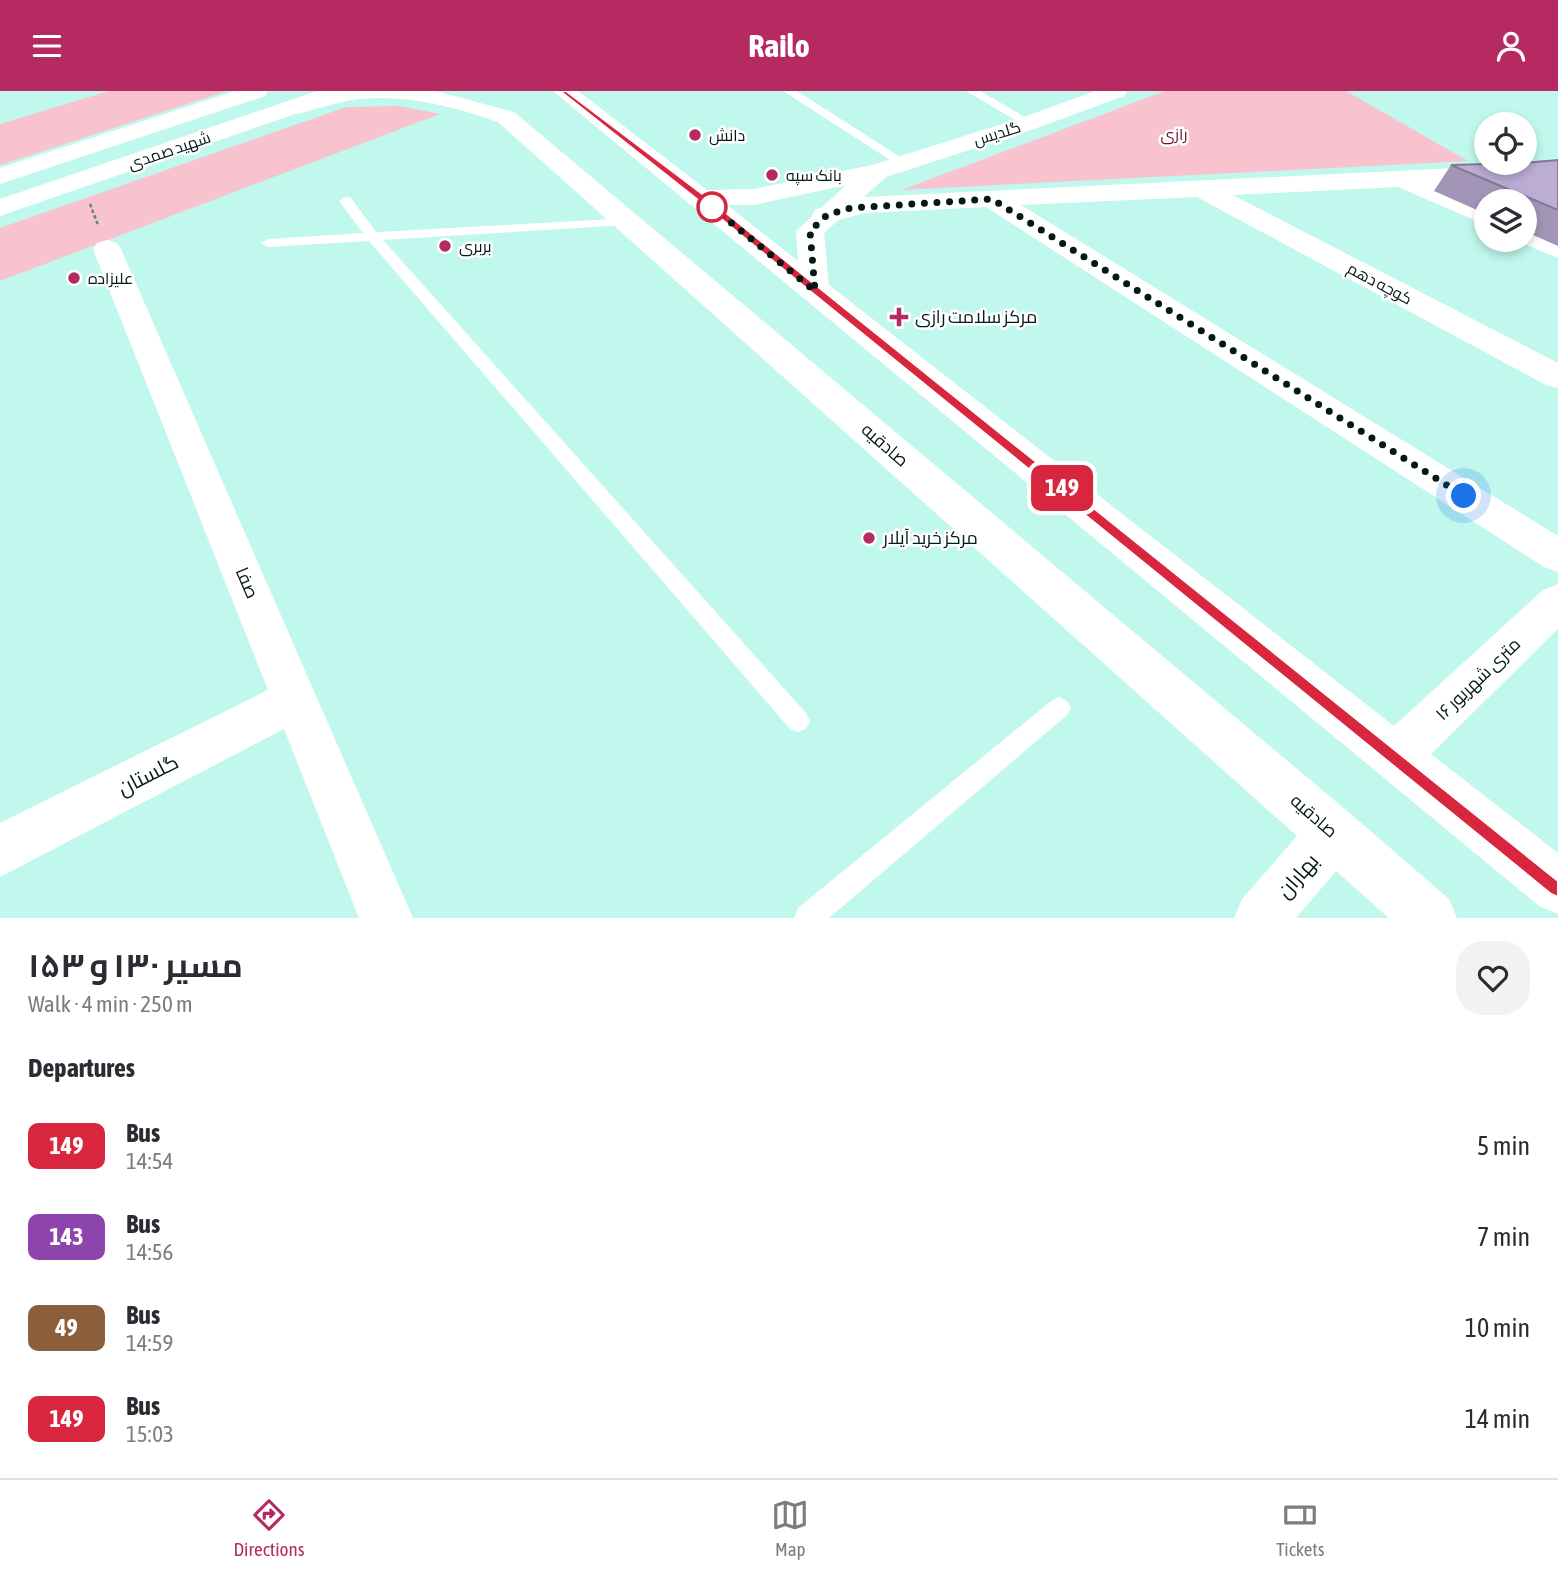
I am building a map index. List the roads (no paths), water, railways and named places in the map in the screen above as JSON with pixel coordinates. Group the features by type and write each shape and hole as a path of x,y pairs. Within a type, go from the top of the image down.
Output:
{"street":[{"name":"شهید صمدی","path":"0,176 257,91"},
{"name":"شهید صمدی","path":"0,208 338,91"},
{"name":"صادقیه","path":"292,108 363,91 415,92 462,100 506,117 1430,918"},
{"path":"475,91 506,117"},
{"path":"564,91 1397,755 1558,887"},
{"name":"گلدیس","path":"701,198 754,197 890,167 1030,123 1116,91"},
{"path":"815,291 810,231 890,167"},
{"path":"827,215 865,205 1558,171"},
{"path":"1402,179 1474,212"},
{"name":"کوچه دهم","path":"1202,189 1558,377"},
{"path":"992,199 1558,555"},
{"path":"1537,240 1558,249"},
{"name":"صفا","path":"107,249 386,918"},
{"name":"۱۶ متری شهریور","path":"1397,755 1558,602"},
{"name":"گلستان","path":"0,851 296,699"},
{"name":"بهاران","path":"1261,918 1334,833"}],"lane":[{"path":"789,91 890,167"},
{"path":"972,91 1030,123"},
{"path":"346,201 372,236 798,721"},
{"path":"268,243 626,221"},
{"path":"808,918 1059,708"}],"place":[{"name":"دانش","path":"695,135"},
{"name":"بانک سپه","path":"772,175"},
{"name":"بربری","path":"445,246"},
{"name":"علیزاده","path":"74,278"},
{"name":"مرکز سلامت رازی","path":"899,317"},
{"name":"مرکز خرید آیلار","path":"869,538"}],"park label":[{"name":"رازی","path":"1174,134"}]}
